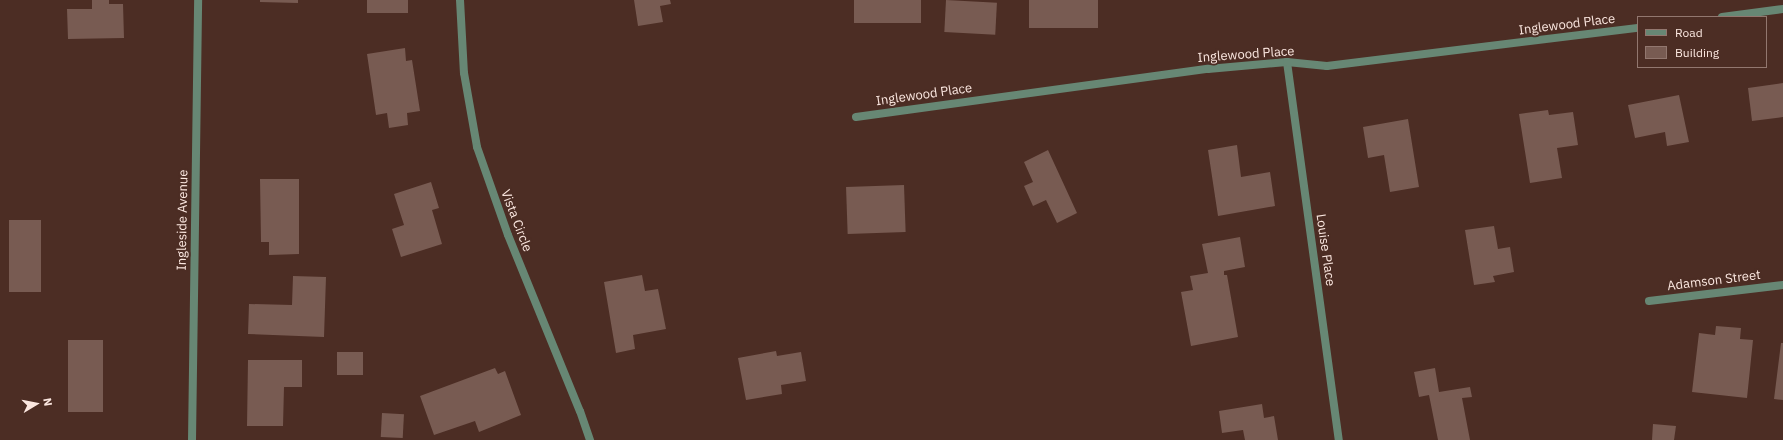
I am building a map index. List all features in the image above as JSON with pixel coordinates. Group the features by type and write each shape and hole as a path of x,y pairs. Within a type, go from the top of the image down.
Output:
{"street":[{"name":"Ingleside Avenue","path":"192,440 198,0"},
{"name":"Vista Circle","path":"460,0 464,74 477,147 508,235 580,411 590,440"},
{"path":"1730,16 1783,9"},
{"name":"Inglewood Place","path":"856,117 1208,69 1287,62 1327,66 1637,28"},
{"name":"Louise Place","path":"1287,62 1339,440"},
{"name":"Adamson Street","path":"1649,301 1783,285"}],"building":[{"path":"92,0 109,0 109,4 123,4 124,38 68,39 67,9 92,9"},
{"path":"260,0 298,0 298,3 260,2"},
{"path":"367,0 408,0 408,13 367,13"},
{"path":"634,0 670,0 671,4 660,6 663,22 638,26"},
{"path":"854,0 921,0 921,23 854,23"},
{"path":"946,0 997,3 995,35 944,32"},
{"path":"1029,0 1098,0 1098,28 1029,28"},
{"path":"405,48 406,61 412,60 420,111 407,113 408,125 389,128 387,113 376,115 367,54"},
{"path":"1783,83 1783,117 1752,121 1748,88"},
{"path":"1679,95 1689,142 1667,146 1665,132 1635,138 1628,105"},
{"path":"1548,110 1549,115 1573,112 1578,145 1557,148 1562,178 1530,183 1519,114"},
{"path":"1408,119 1419,187 1390,192 1384,155 1368,158 1363,127"},
{"path":"1237,145 1241,177 1270,172 1275,206 1218,216 1208,150"},
{"path":"1048,150 1077,213 1057,223 1046,200 1033,206 1024,186 1033,182 1024,162"},
{"path":"260,179 299,179 299,254 269,255 269,242 261,242"},
{"path":"431,182 439,208 432,210 442,244 401,257 392,229 404,225 394,194"},
{"path":"904,185 906,232 848,234 846,187"},
{"path":"9,220 41,220 41,292 9,292"},
{"path":"1494,226 1498,249 1510,247 1514,272 1493,276 1495,282 1474,285 1465,230"},
{"path":"1240,237 1245,267 1224,271 1224,275 1227,275 1238,337 1191,346 1181,292 1193,290 1190,276 1208,273 1202,244"},
{"path":"642,275 645,291 658,289 666,329 633,335 635,349 616,353 604,282"},
{"path":"293,276 326,277 324,337 248,334 249,304 292,305"},
{"path":"1716,326 1741,328 1740,339 1753,340 1747,398 1692,392 1699,333 1715,335"},
{"path":"68,340 103,340 103,412 68,412"},
{"path":"1781,343 1783,343 1783,400 1774,399"},
{"path":"776,351 777,356 801,352 806,381 781,385 782,394 746,400 738,358"},
{"path":"337,352 363,352 363,375 337,375"},
{"path":"248,360 302,360 302,387 284,387 283,426 247,426"},
{"path":"495,368 498,374 505,371 521,415 479,432 475,421 434,435 420,396"},
{"path":"1435,368 1439,392 1470,387 1472,397 1462,398 1470,440 1438,440 1429,395 1419,397 1414,372"},
{"path":"1262,404 1264,418 1274,416 1278,440 1245,440 1243,430 1222,433 1219,411"},
{"path":"382,413 404,414 403,438 381,437"},
{"path":"1653,424 1676,426 1674,440 1652,440"}]}
